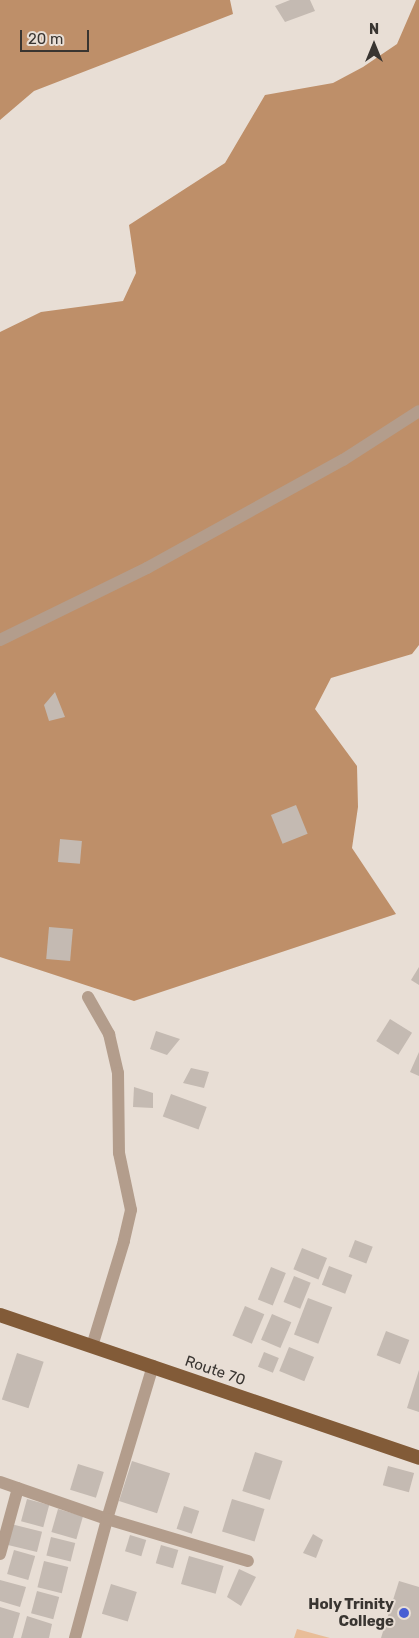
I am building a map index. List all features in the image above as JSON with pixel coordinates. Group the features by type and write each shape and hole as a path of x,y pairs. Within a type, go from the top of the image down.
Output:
{"highway":[{"name":"Route 70","path":"0,1315 419,1458"}],"street":[{"path":"0,640 156,563 343,460 419,411"},
{"path":"88,996 109,1034 118,1073 119,1153 131,1210 124,1241 92,1346"},
{"path":"75,1638 107,1519 153,1366"},
{"path":"0,1482 107,1519 248,1561"},
{"path":"0,1554 18,1488"}],"shaded area":[{"path":"0,0 230,0 233,14 34,91 0,120"},
{"path":"416,0 419,0 419,645 412,654 331,678 315,709 357,766 358,807 352,848 396,914 134,1001 0,957 0,332 41,312 123,301 136,273 129,225 225,163 265,95 333,83 363,67 397,44"},
{"path":"297,1629 330,1638 294,1638"}],"building":[{"path":"290,0 310,0 315,11 285,22 275,6"},
{"path":"55,692 65,717 49,721 44,705"},
{"path":"296,805 308,834 283,844 271,815"},
{"path":"60,839 82,841 80,864 58,862"},
{"path":"49,927 73,929 70,961 46,959"},
{"path":"419,967 419,985 411,980"},
{"path":"390,1019 412,1033 398,1055 376,1041"},
{"path":"156,1031 180,1039 167,1055 150,1049"},
{"path":"419,1052 419,1076 410,1072"},
{"path":"191,1068 209,1072 204,1088 183,1083"},
{"path":"134,1087 153,1093 153,1108 133,1107"},
{"path":"171,1094 207,1107 198,1130 163,1117"},
{"path":"355,1240 373,1247 366,1264 349,1257"},
{"path":"302,1248 327,1258 318,1279 293,1269"},
{"path":"329,1266 352,1275 345,1294 322,1285"},
{"path":"271,1267 286,1273 273,1305 258,1299"},
{"path":"294,1276 311,1283 300,1309 284,1302"},
{"path":"308,1298 332,1307 318,1344 294,1334"},
{"path":"245,1306 264,1314 252,1344 232,1335"},
{"path":"272,1314 291,1322 280,1348 261,1340"},
{"path":"386,1331 409,1340 400,1364 377,1355"},
{"path":"289,1347 314,1357 304,1381 279,1371"},
{"path":"264,1352 279,1358 273,1373 258,1367"},
{"path":"17,1353 44,1362 28,1408 2,1400"},
{"path":"419,1370 419,1412 407,1408"},
{"path":"255,1452 283,1461 270,1500 242,1491"},
{"path":"132,1461 170,1473 157,1513 119,1501"},
{"path":"78,1464 104,1472 96,1498 70,1490"},
{"path":"388,1466 414,1473 409,1492 383,1485"},
{"path":"27,1499 49,1505 43,1527 21,1521"},
{"path":"232,1499 265,1509 255,1541 222,1532"},
{"path":"184,1506 199,1511 192,1534 177,1529"},
{"path":"58,1509 83,1516 76,1539 51,1532"},
{"path":"11,1524 42,1532 37,1552 6,1544"},
{"path":"313,1534 323,1540 316,1558 303,1553"},
{"path":"130,1535 146,1540 141,1556 125,1551"},
{"path":"51,1537 75,1543 71,1561 46,1555"},
{"path":"161,1545 178,1550 173,1568 156,1563"},
{"path":"14,1550 35,1556 28,1580 7,1574"},
{"path":"189,1556 224,1566 216,1594 181,1584"},
{"path":"44,1561 68,1567 62,1593 37,1587"},
{"path":"239,1569 256,1577 241,1606 227,1597"},
{"path":"0,1580 26,1587 20,1607 0,1601"},
{"name":"Holy Trinity College","path":"399,1581 419,1587 419,1638 381,1638"},
{"path":"111,1584 137,1592 128,1622 102,1614"},
{"path":"37,1591 59,1597 53,1619 31,1613"},
{"path":"0,1607 20,1613 13,1638 0,1638"},
{"path":"27,1616 52,1624 49,1638 21,1638"}],"place":[{"name":"Holy Trinity College","path":"404,1613"}]}
